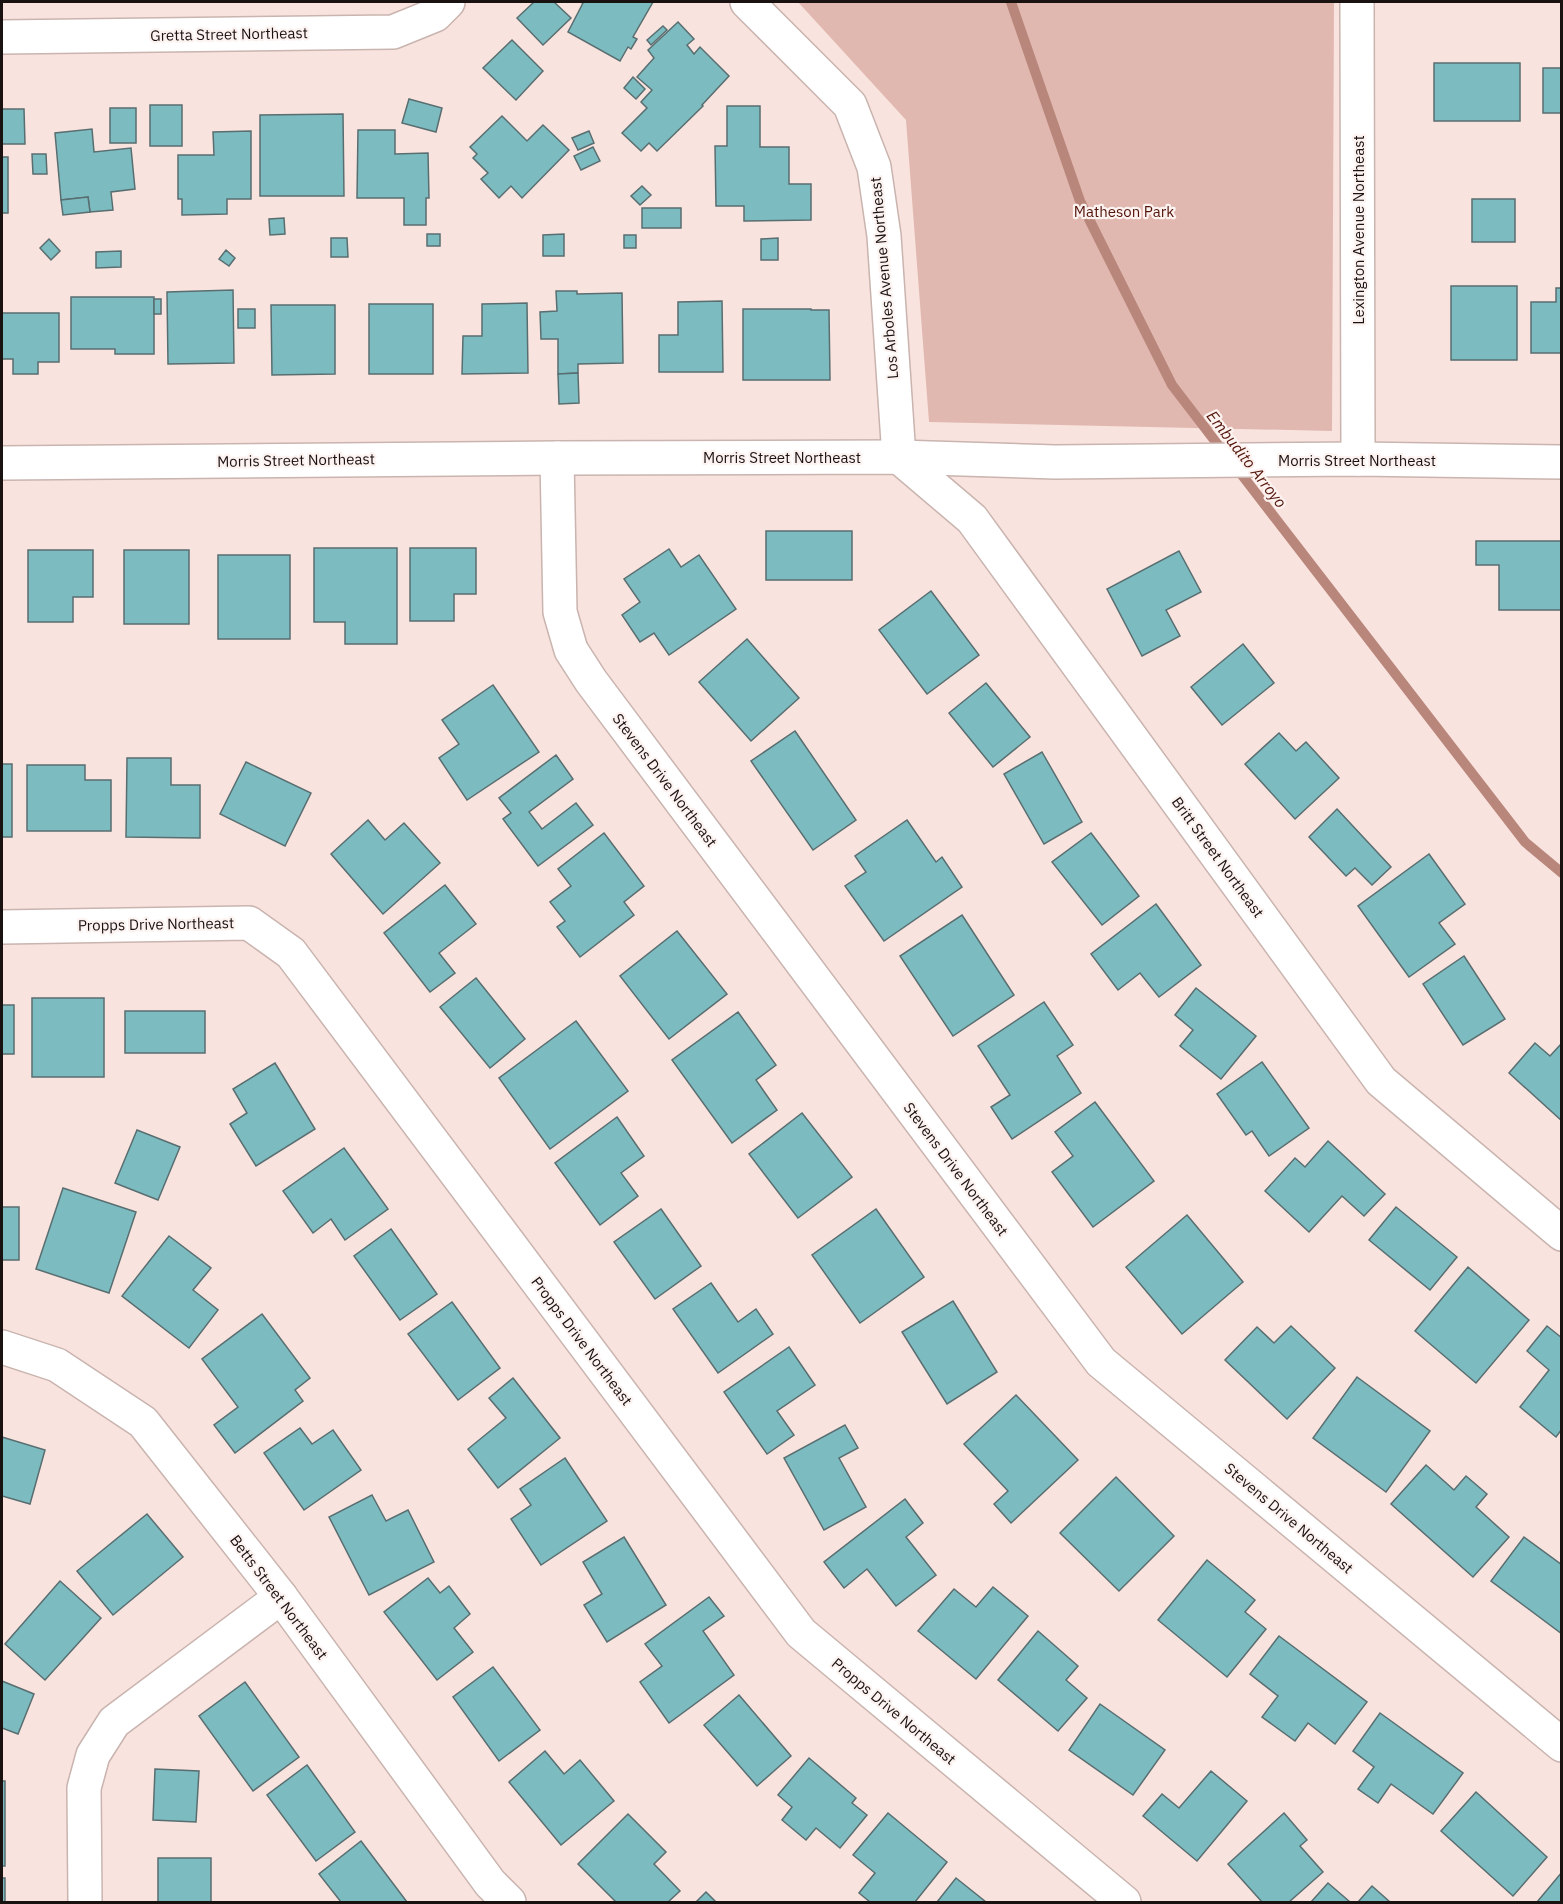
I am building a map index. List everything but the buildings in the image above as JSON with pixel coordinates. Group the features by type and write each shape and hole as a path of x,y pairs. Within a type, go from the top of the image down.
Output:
{"street":[{"name":"Gretta Street Northeast","path":"2,37 393,32 435,15 448,2"},
{"name":"Los Arboles Avenue Northeast","path":"747,2 850,105 874,167 884,236 899,457"},
{"name":"Lexington Avenue Northeast","path":"1357,2 1358,459"},
{"name":"Morris Street Northeast","path":"2,463 899,457 1055,462 1358,459 1562,462"},
{"name":"Britt Street Northeast","path":"899,457 972,519 1381,1081 1562,1234"},
{"name":"Stevens Drive Northeast","path":"557,458 560,612 571,650 591,681 1101,1362 1562,1745"},
{"name":"Propps Drive Northeast","path":"2,927 249,923 291,953 801,1633 1124,1902"},
{"name":"Betts Street Northeast","path":"2,1347 57,1365 143,1422 281,1597 490,1883 509,1902"},
{"path":"85,1902 84,1788 93,1755 114,1722 281,1597"}],"green space":[{"name":"Matheson Park","path":"798,2 1334,2 1332,431 929,422 906,120"}],"waterway":[{"name":"Embudito Arroyo","path":"1011,2 1080,201 1172,385 1225,454"},
{"name":"Embudito Arroyo","path":"1235,466 1525,842 1562,873"}]}
